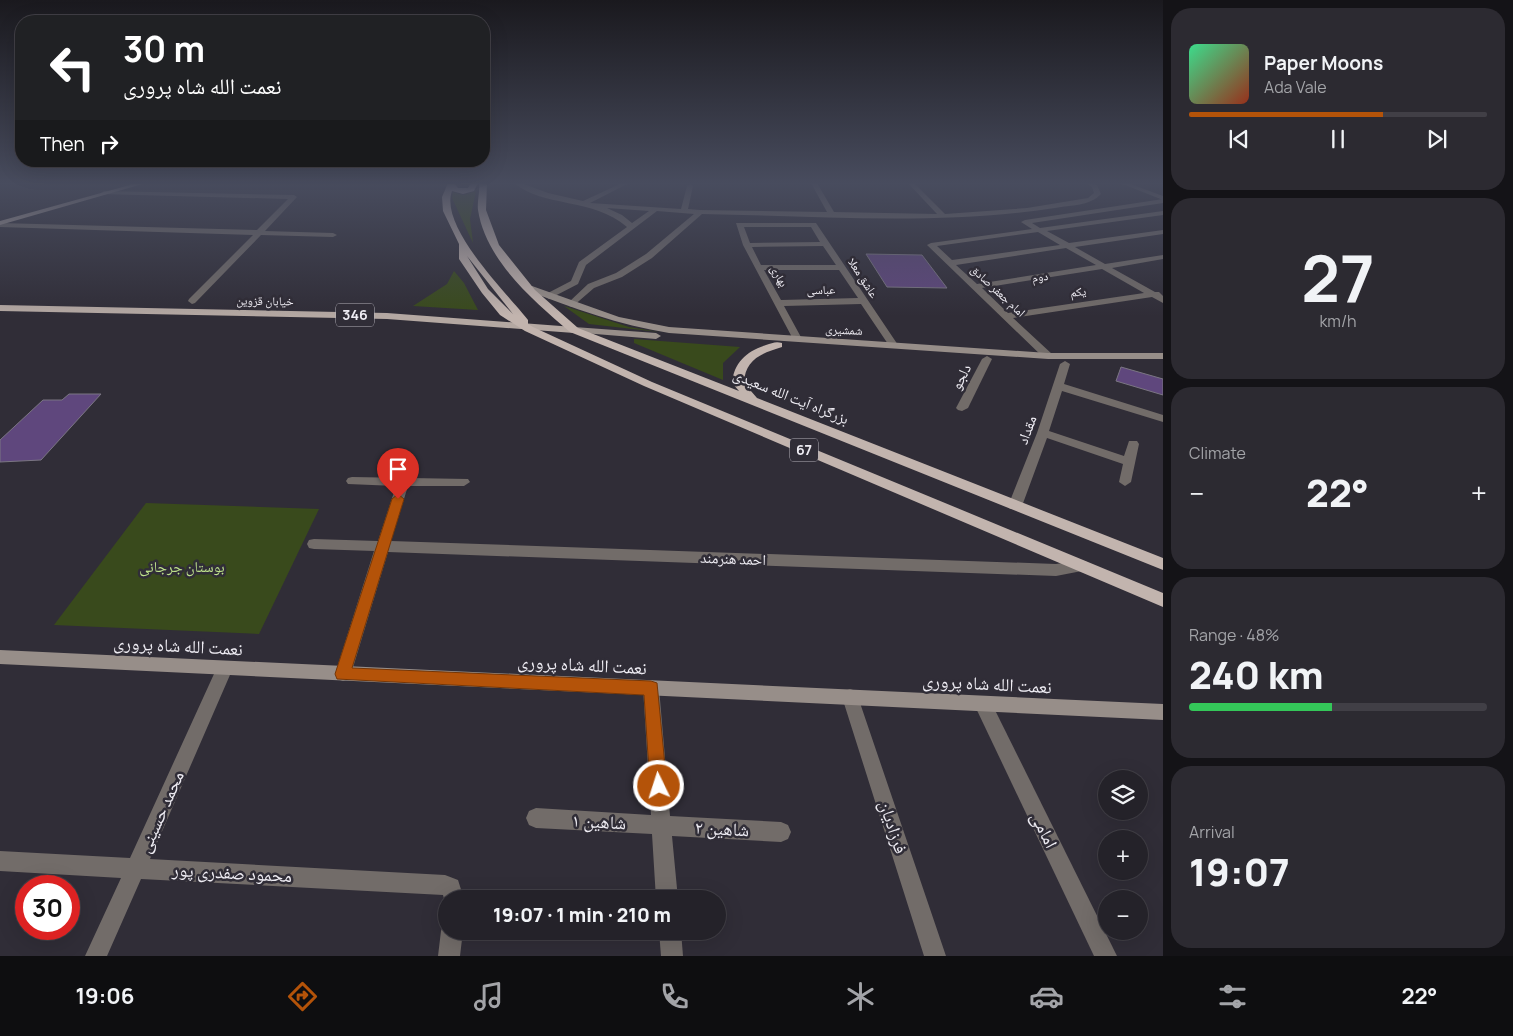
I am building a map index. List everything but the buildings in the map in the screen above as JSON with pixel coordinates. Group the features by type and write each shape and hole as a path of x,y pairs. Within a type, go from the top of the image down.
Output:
{"highway":[{"path":"454,228 462,245 463,259 485,291 504,313 529,328"},
{"name":"بزرگراه آیت الله سعیدی","path":"489,228 495,246 529,288 574,330 1163,564"},
{"name":"67","path":"529,328 648,384 1163,600"},
{"path":"753,400 738,383 740,366 747,358 759,350 778,345"}],"main road":[{"name":"شمشیری","path":"529,288 609,317 650,328 986,356 1163,363"},
{"name":"خیابان قزوین","path":"0,308 387,316 574,330"},
{"name":"شمشیری","path":"574,330 778,345 896,349"},
{"name":"شمشیری","path":"1064,360 1163,356"},
{"name":"نعمت الله شاه پروری","path":"0,657 1163,712"}],"street":[{"path":"103,228 333,235"},
{"path":"192,301 263,228"},
{"path":"549,296 575,282 582,264 631,228"},
{"path":"572,304 591,286 619,275 649,256 682,228"},
{"name":"بهاری","path":"739,228 797,339"},
{"name":"عاشق معلا","path":"815,228 896,349"},
{"path":"1037,228 1158,294 1163,300"},
{"path":"1041,230 1058,228"},
{"name":"امام جعفر صادق","path":"1041,230 931,245 1007,316 1050,360"},
{"path":"950,263 1163,232"},
{"path":"747,245 826,244"},
{"name":"دوم","path":"975,287 1163,257"},
{"path":"760,268 841,268"},
{"name":"یکم","path":"1007,316 1158,294"},
{"name":"عباسی","path":"779,303 863,301"},
{"name":"دلجو","path":"962,408 986,356"},
{"name":"مقداد","path":"1015,506 1043,433 1064,360"},
{"path":"1058,386 1163,419"},
{"path":"1043,433 1129,462"},
{"path":"1125,482 1133,444"},
{"path":"352,482 464,482"},
{"path":"343,674 404,482"},
{"name":"احمد هنرمند","path":"314,544 1056,570 1082,566"},
{"name":"محمد حسینی","path":"96,956 225,668"},
{"path":"651,688 667,890"},
{"name":"فرزادیان","path":"850,698 936,956"},
{"name":"امامی","path":"983,704 1106,956"},
{"name":"شاهین ۱","path":"536,818 662,826"},
{"name":"شاهین ۲","path":"662,826 782,832"},
{"name":"محمود صفدری پور","path":"0,861 445,885 451,887 452,890"},
{"path":"449,956 451,940"},
{"path":"671,940 672,956"}],"green space":[{"path":"466,228 471,228 473,243"},
{"path":"454,271 464,283 478,310 413,306 447,284"},
{"path":"564,306 629,327 659,332 589,324"},
{"path":"634,339 740,347 723,363 723,380 634,343"},
{"name":"بوستان جرجانی","path":"146,503 319,509 259,634 54,625"}],"route":[{"path":"398,499 343,674 651,688 659,786"}]}
